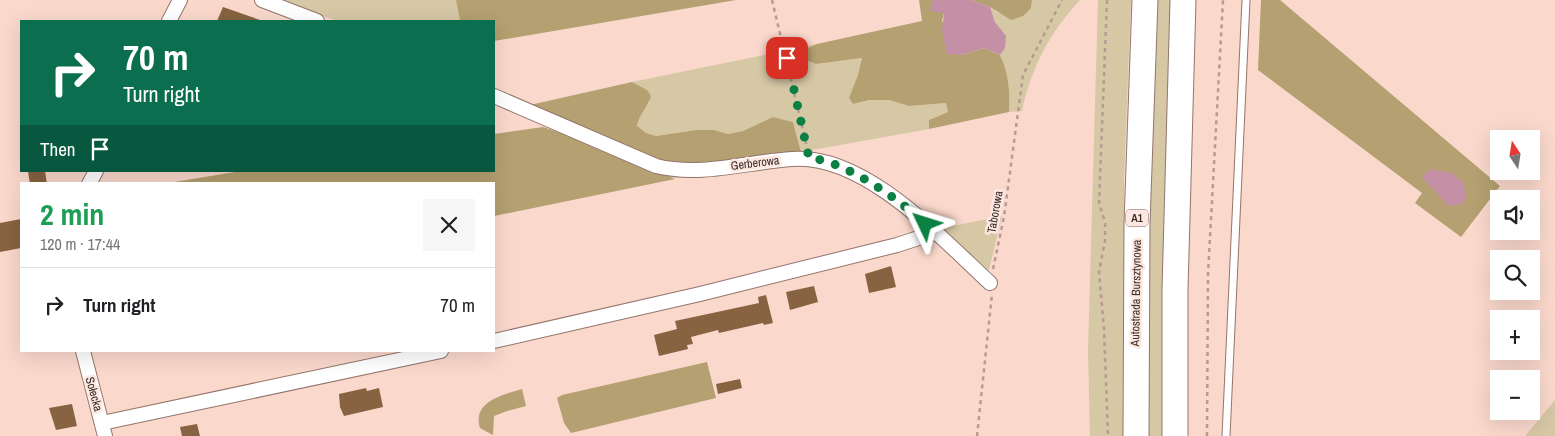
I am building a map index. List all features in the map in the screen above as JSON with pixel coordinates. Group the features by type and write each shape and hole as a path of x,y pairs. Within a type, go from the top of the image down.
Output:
{"highway":[{"name":"Autostrada Bursztynowa","path":"1136,436 1137,223 1145,0"},
{"path":"1175,436 1176,230 1183,0"}],"street":[{"path":"170,20 180,0"},
{"path":"262,0 314,20"},
{"name":"Gerberowa","path":"495,96 656,166 676,171 809,158 838,166 883,191 916,215 990,283"},
{"path":"495,341 709,292 897,245 934,233"},
{"name":"Sołecka","path":"83,352 103,429"},
{"path":"103,429 437,352"}],"lane":[{"path":"1226,436 1246,0"}],"path":[{"path":"772,0 809,158"},
{"name":"Taborowa","path":"978,436 992,290 990,283 1004,217 1023,75 1062,0"},
{"path":"1107,0 1100,203 1105,222 1105,241 1100,272 1108,436"},
{"path":"1207,436 1208,274 1223,0"}],"shaded area":[{"path":"282,0 456,0 460,20 333,20"},
{"path":"456,0 736,0 495,41 495,20 460,20"},
{"path":"919,0 933,0 944,13 942,21 962,55 984,48 1000,55 1008,83 1009,112 929,129 929,120 948,112 946,103 909,106 889,100 869,100 853,104 849,98 862,58 816,64 793,55 817,44 922,21"},
{"path":"933,0 971,0 990,7 995,22 1006,36 1005,48 1000,55 984,48 962,55 947,54 942,31 944,13 930,11"},
{"path":"971,0 1032,0 1031,8 1023,16 1011,20 990,7"},
{"path":"1032,0 1080,0 1069,12 1043,51 1036,65 1022,111 1009,112 1008,83 1000,55 1005,48 990,7 998,13 1031,8"},
{"path":"1098,0 1131,0 1124,178 1123,436 1090,436 1088,351"},
{"path":"1153,0 1176,0 1166,436 1144,436"},
{"path":"1261,0 1280,0 1490,178 1490,180 1500,186 1497,190 1490,190 1490,199 1461,237 1415,203 1422,193 1258,70"},
{"path":"817,44 794,55 816,64 862,58 853,104 869,100 889,100 909,106 946,103 948,112 929,120 929,129 801,152 793,122 773,117 743,131 728,134 714,130 696,130 656,136 646,133 637,127 639,116 649,103 647,90 632,82"},
{"path":"632,82 647,90 651,96 637,126 646,133 656,136 696,130 714,130 728,134 743,131 773,117 793,122 801,152 760,159 695,166 658,161 530,105"},
{"path":"543,127 587,142 675,179 495,216 495,182 174,182 235,172 495,172 495,134"},
{"path":"1430,169 1452,173 1464,183 1466,195 1463,204 1448,206 1422,177"},
{"path":"1002,216 988,274 938,229"},
{"path":"707,362 716,398 571,433 564,423 557,398 562,395"},
{"path":"522,389 526,406 494,416 493,435 480,428 480,412 484,406 498,397"},
{"path":"1555,400 1555,436 1525,436 1540,420"}],"building":[{"path":"223,7 260,20 217,20"},
{"path":"28,172 45,172 47,182 30,182"},
{"path":"20,219 20,248 0,252 0,223"},
{"path":"891,266 896,287 869,293 865,274"},
{"path":"814,286 818,302 790,310 786,292"},
{"path":"766,295 773,323 764,325 763,323 719,333 718,330 691,337 693,344 687,345 688,349 659,356 654,335 677,329 675,321 759,303 758,297"},
{"path":"740,379 742,388 718,394 716,384"},
{"path":"366,388 367,391 379,388 383,407 344,416 340,407 339,394"},
{"path":"72,404 77,426 56,430 49,408"},
{"path":"197,424 200,436 182,436 180,427"}],"route":[{"path":"787,58 809,158 838,166 864,180 890,195 925,224"}]}
